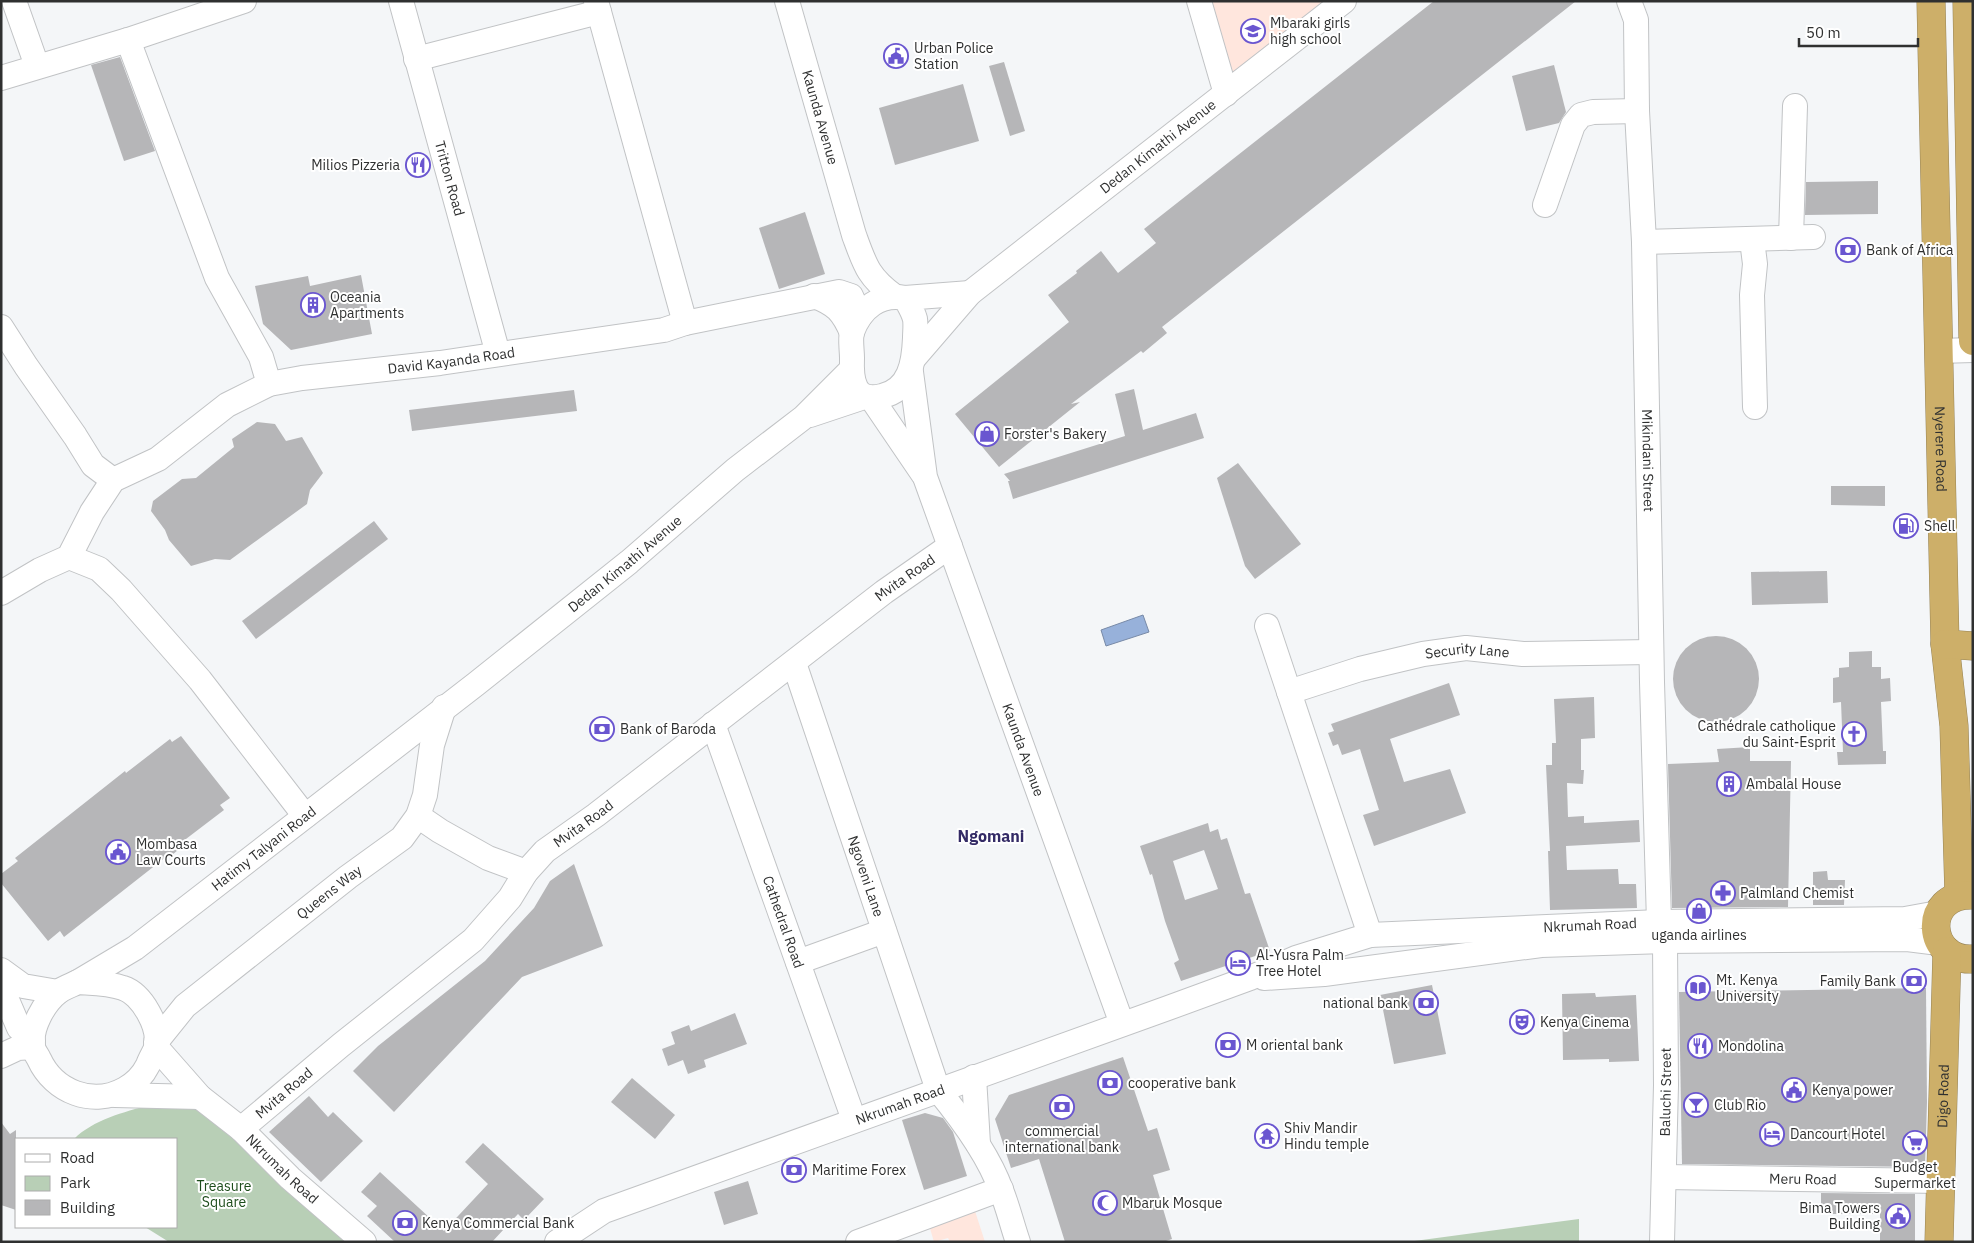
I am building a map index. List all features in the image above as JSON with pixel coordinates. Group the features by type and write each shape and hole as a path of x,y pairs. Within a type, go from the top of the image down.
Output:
{"highway":[{"name":"Nyerere Road","path":"1931,1 1945,644 1963,726 1966,895"},
{"path":"1967,1 1973,341"},
{"path":"1945,644 1973,646"},
{"path":"1938,913 1950,899 1966,895"},
{"name":"Digo Road","path":"1938,913 1936,931 1943,947 1942,1181 1939,1242"},
{"path":"1943,947 1951,955 1964,960 1973,959"}],"street":[{"path":"14,1 36,66"},
{"path":"1,78 128,40 244,1"},
{"name":"Tritton Road","path":"401,1 498,354"},
{"name":"Kaunda Avenue","path":"787,1 854,235"},
{"path":"1199,1 1226,94"},
{"name":"Dedan Kimathi Avenue","path":"912,365 970,293 1344,1"},
{"name":"Mikindani Street","path":"1629,1 1636,20 1636,111 1644,242 1651,652 1662,931"},
{"path":"416,59 597,7 685,323"},
{"path":"128,40 217,278 261,357 269,384"},
{"path":"1644,242 1802,238 1795,106"},
{"path":"1545,205 1573,125 1581,115 1593,112 1636,111"},
{"path":"854,235 864,263 877,283 900,297 915,321 912,365 925,477"},
{"path":"854,235 859,320 851,370 854,386 868,398 925,477"},
{"path":"1752,240 1755,264 1752,295 1755,407"},
{"path":"859,320 879,300 970,293"},
{"name":"David Kayanda Road","path":"113,480 158,459 227,405 269,384 302,378 440,363 664,330 685,323 814,296 830,302 859,320"},
{"path":"1,327 93,465 113,480 92,512 70,556 40,570 1,593"},
{"path":"1938,351 1973,350"},
{"path":"868,398 889,395 901,385 912,365"},
{"name":"Dedan Kimathi Avenue","path":"444,707 476,684 629,562 735,470 804,417 851,370"},
{"name":"Dedan Kimathi Avenue","path":"804,417 868,398"},
{"name":"Kaunda Avenue","path":"925,477 1122,1024"},
{"name":"Mvita Road","path":"241,1129 341,1045 472,940 510,898 526,872 544,851 596,815 794,664 884,592 950,546"},
{"path":"70,556 99,570 121,590 200,680 305,816"},
{"path":"1267,626 1370,935"},
{"name":"Security Lane","path":"1289,692 1360,669 1423,654 1466,648 1522,654 1651,652"},
{"name":"Ngoveni Lane","path":"794,664 938,1090"},
{"name":"Hatimy Talyani Road","path":"68,987 135,948 444,707"},
{"name":"Queens Way","path":"156,1045 186,1006 348,877 402,838 418,816 425,795 432,745 444,707"},
{"name":"Cathedral Road","path":"713,724 854,1120"},
{"path":"391,750 405,749 417,754 429,763"},
{"path":"418,816 440,831 488,858 526,872"},
{"name":"Nkrumah Road","path":"1250,978 1324,974 1662,931 1905,919 1938,913"},
{"path":"798,962 884,931"},
{"name":"Nkrumah Road","path":"557,1242 604,1211 1250,978 1296,958 1370,935 1405,933 1662,931 1907,939 1943,947"},
{"name":"Baluchi Street","path":"1662,931 1666,1085 1662,1242"},
{"path":"1405,933 1409,964"},
{"path":"1,970 24,986 68,987 104,984 126,989 141,1001 153,1020 156,1045 146,1068 133,1084 115,1094"},
{"path":"1,986 19,1028 33,1044 47,1074 72,1092 85,1096 100,1097 115,1094 200,1097"},
{"path":"33,1044 36,1025 44,1010 68,987"},
{"path":"1,1056 18,1048 33,1044"},
{"name":"Nkrumah Road","path":"156,1045 200,1097 241,1129 297,1184 364,1242"},
{"path":"974,1077 978,1146"},
{"path":"938,1090 958,1114 1001,1189 1018,1242"},
{"name":"Meru Road","path":"1664,1177 1942,1181"},
{"path":"858,1242 1001,1189"}],"shaded area":[{"name":"Mbaraki girls high school","path":"1211,1 1326,1 1233,72 1227,60"},
{"path":"975,1211 985,1242 950,1242 948,1238 934,1242 929,1225"}],"green space":[{"name":"Treasure Square","path":"150,1105 199,1108 233,1136 345,1242 169,1242 147,1228 178,1228 178,1138 75,1138 90,1127 120,1114"},
{"path":"1579,1219 1579,1242 1407,1242"}],"water":[{"path":"1143,615 1149,632 1106,646 1101,630"}],"building":[{"path":"1434,1 1576,1 1162,327 1167,333 1143,353 1141,351 1071,404 1080,402 999,467 955,414 1069,322 1048,295 1077,273 1076,271 1101,251 1118,273 1156,243 1144,229"},
{"path":"120,57 155,151 124,161 91,65"},
{"path":"1004,62 1025,131 1010,136 989,66"},
{"path":"1554,65 1566,112 1559,123 1526,131 1512,76"},
{"path":"963,84 979,141 895,165 879,108"},
{"path":"1878,181 1878,214 1805,215 1806,182"},
{"path":"805,212 825,274 779,289 759,228"},
{"name":"Oceania Apartments","path":"361,275 372,334 291,350 263,324 255,286 308,276 310,286"},
{"path":"1134,389 1143,430 1196,413 1204,438 1013,499 1008,481 1010,481 1004,474 1125,436 1115,394"},
{"path":"574,390 577,411 412,431 409,410"},
{"path":"257,422 275,424 286,441 302,437 323,473 310,490 307,504 230,560 215,559 191,566 169,540 165,530 151,511 153,501 182,479 196,478 234,447 232,439"},
{"path":"1238,463 1301,544 1255,579 1245,566 1217,478"},
{"path":"1831,486 1885,486 1885,506 1831,505"},
{"path":"374,521 388,539 256,639 242,621"},
{"path":"1827,571 1828,603 1752,605 1751,572"},
{"path":"1708,636 1724,636 1733,639 1747,648 1756,662 1759,679 1756,696 1747,710 1733,719 1724,722 1708,722 1692,715 1680,703 1673,687 1673,671 1680,655 1692,643"},
{"path":"1872,651 1872,667 1881,667 1881,679 1890,678 1891,701 1881,702 1883,751 1886,751 1886,764 1838,765 1837,752 1843,752 1841,702 1833,703 1833,678 1839,677 1839,668 1849,667 1849,652"},
{"path":"1449,683 1460,715 1390,739 1404,782 1450,769 1466,813 1374,846 1363,815 1379,810 1360,749 1342,755 1338,744 1333,746 1328,733 1334,731 1331,724"},
{"path":"1594,697 1595,738 1581,739 1581,770 1584,770 1583,784 1567,783 1568,817 1584,816 1584,823 1639,820 1640,842 1566,846 1567,870 1618,869 1619,884 1636,884 1637,908 1550,910 1548,851 1550,851 1546,765 1552,765 1552,743 1556,743 1554,699"},
{"path":"181,736 230,798 220,805 224,810 182,842 184,845 172,855 171,853 64,937 60,931 48,941 1,883 1,874 18,861 15,858 125,771 126,773 170,739 172,742"},
{"name":"Ambalal House","path":"1750,747 1750,761 1791,761 1788,907 1672,908 1668,764 1719,762 1717,749"},
{"path":"1208,823 1210,832 1218,829 1221,840 1227,838 1245,894 1250,893 1270,951 1181,981 1174,963 1179,960 1165,921 1152,874 1150,875 1140,846","holes":["1204,850 1218,889 1185,900 1173,861"]},
{"path":"574,864 603,946 522,977 394,1112 353,1071 378,1046 485,961 534,908 550,881"},
{"path":"1827,871 1828,880 1845,880 1844,905 1813,905 1813,872"},
{"path":"1432,985 1446,1054 1394,1064 1380,995"},
{"path":"1926,988 1927,1102 1925,1167 1682,1164 1679,992"},
{"path":"1595,993 1596,997 1636,995 1639,1061 1609,1062 1609,1059 1563,1060 1562,994"},
{"path":"735,1013 747,1044 704,1060 706,1067 688,1074 683,1060 668,1066 662,1049 675,1044 671,1032 689,1025 691,1031"},
{"path":"1123,1057 1148,1131 1157,1128 1170,1170 1153,1175 1172,1239 1163,1242 1065,1242 1039,1159 1011,1168 995,1119 1009,1095"},
{"path":"632,1078 675,1115 655,1139 611,1102"},
{"path":"309,1096 328,1117 333,1112 363,1141 321,1182 269,1132"},
{"path":"925,1113 943,1118 953,1132 967,1176 924,1190 902,1120"},
{"path":"1,1122 10,1134 16,1130 16,1138 15,1210 1,1205"},
{"path":"483,1143 544,1199 524,1220 518,1214 492,1242 395,1242 367,1216 377,1206 361,1192 380,1172 444,1231 488,1184 465,1162"},
{"path":"748,1181 758,1214 724,1225 714,1192"},
{"path":"1821,1193 1915,1194 1915,1242 1880,1242 1880,1214 1821,1214"}],"place":[{"name":"Mbaraki girls high school","path":"1253,31"},
{"name":"Urban Police Station","path":"896,56"},
{"name":"Milios Pizzeria","path":"418,165"},
{"name":"Bank of Africa","path":"1848,250"},
{"name":"Oceania Apartments","path":"313,305"},
{"name":"Forster's Bakery","path":"987,434"},
{"name":"Shell","path":"1906,526"},
{"name":"Bank of Baroda","path":"602,729"},
{"name":"Cathédrale catholique du Saint-Esprit","path":"1854,734"},
{"name":"Ambalal House","path":"1729,784"},
{"name":"Mombasa Law Courts","path":"118,852"},
{"name":"Palmland Chemist","path":"1723,893"},
{"name":"uganda airlines","path":"1699,911"},
{"name":"Al-Yusra Palm Tree Hotel","path":"1238,963"},
{"name":"Family Bank","path":"1914,981"},
{"name":"Mt. Kenya University","path":"1698,988"},
{"name":"national bank","path":"1426,1003"},
{"name":"Kenya Cinema","path":"1522,1022"},
{"name":"M oriental bank","path":"1228,1045"},
{"name":"Mondolina","path":"1700,1046"},
{"name":"cooperative bank","path":"1110,1083"},
{"name":"Kenya power","path":"1794,1090"},
{"name":"Club Rio","path":"1696,1105"},
{"name":"commercial international bank","path":"1062,1107"},
{"name":"Dancourt Hotel","path":"1772,1134"},
{"name":"Shiv Mandir Hindu temple","path":"1267,1136"},
{"name":"Budget Supermarket","path":"1915,1143"},
{"name":"Maritime Forex","path":"794,1170"},
{"name":"Mbaruk Mosque","path":"1105,1203"},
{"name":"Bima Towers Building","path":"1898,1216"},
{"name":"Kenya Commercial Bank","path":"405,1223"}],"district":[{"name":"Ngomani","path":"991,836"}]}
